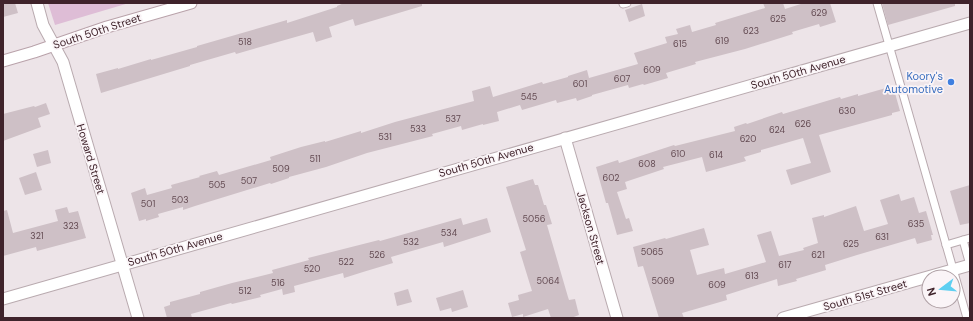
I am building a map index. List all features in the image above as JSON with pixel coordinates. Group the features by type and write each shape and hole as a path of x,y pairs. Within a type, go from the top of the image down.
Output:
{"street":[{"name":"Howard Street","path":"37,3 43,25 63,62 138,318"},
{"name":"South 50th Street","path":"3,61 107,27 191,3"},
{"name":"South 50th Avenue","path":"3,299 970,23"},
{"name":"Jackson Street","path":"564,138 617,318"},
{"name":"South 51st Street","path":"956,269 970,265"},
{"name":"South 51st Street","path":"782,318 921,279"}],"lane":[{"path":"877,3 953,269"},
{"path":"946,245 966,239 970,265"},
{"path":"961,297 967,318"}],"shaded area":[{"path":"48,3 129,3 55,25"}],"building":[{"path":"3,3 15,3 18,13 3,17"},
{"path":"344,3 422,3 422,6 355,26 353,19 329,27 332,37 316,42 313,32 236,54 235,52 101,93 96,74 197,47 287,20 287,23 337,7"},
{"path":"763,3 783,3 785,9 804,3 830,3 836,22 820,27 819,24 745,49 695,62 696,64 666,73 668,78 644,85 629,88 628,85 592,95 577,101 576,98 557,103 556,100 522,110 520,105 497,112 499,121 462,130 461,126 432,134 433,136 367,153 271,184 270,183 183,210 183,207 158,214 159,217 146,221 146,219 139,221 131,193 145,188 147,195 172,188 171,185 200,177 199,176 217,171 219,175 271,160 270,157 301,147 325,142 361,131 361,133 395,122 474,101 472,91 490,86 493,97 542,82 543,84 568,77 587,70 589,78 638,64 634,53 667,43 665,37 678,34 676,29 690,25 692,32 716,25 715,23 765,8"},
{"path":"882,3 955,3 955,6 888,25"},
{"path":"642,4 645,16 629,22 625,10"},
{"path":"893,86 900,111 892,113 892,115 819,135 831,172 791,185 786,170 811,163 803,138 761,150 761,152 744,157 746,161 706,172 702,157 663,167 664,169 625,182 627,189 617,192 626,219 629,218 633,231 617,235 596,167 618,160 619,163 674,145 735,131 734,127 782,112 783,114 840,97 841,99 858,94 858,96"},
{"path":"46,103 50,114 38,118 41,127 3,141 3,114"},
{"path":"48,150 51,163 37,167 33,154"},
{"path":"36,172 42,190 25,195 19,178"},
{"path":"533,179 535,185 538,185 552,224 547,225 569,300 575,299 579,315 571,318 551,318 548,309 523,317 523,314 512,317 508,303 519,300 518,295 532,291 520,252 526,250 506,187"},
{"path":"970,185 970,223 960,225 950,191"},
{"path":"899,194 901,201 914,197 919,213 926,211 933,235 931,235 932,240 917,244 915,238 825,265 826,270 796,279 797,281 778,286 777,279 726,295 727,300 682,313 684,318 659,318 643,266 638,267 633,247 704,228 709,245 690,250 697,275 724,268 725,274 766,262 757,235 771,231 779,256 804,250 803,248 818,243 812,218 824,215 824,217 856,206 864,231 888,224 880,200"},
{"path":"67,207 69,213 78,211 86,238 37,251 36,247 3,256 3,211 7,210 13,233 58,221 55,210"},
{"path":"461,218 463,225 487,218 491,232 444,247 443,242 391,257 393,263 344,278 343,273 294,286 295,292 283,295 282,289 260,295 261,297 231,303 191,314 192,318 167,318 164,307 170,305 170,302 200,294 200,292 273,273 272,270 309,260 308,258 379,240 380,241"},
{"path":"408,289 412,302 397,306 394,293"},
{"path":"463,290 468,307 452,312 451,308 440,311 436,298"}],"place":[{"name":"Koory's Automotive","path":"951,82"}]}
